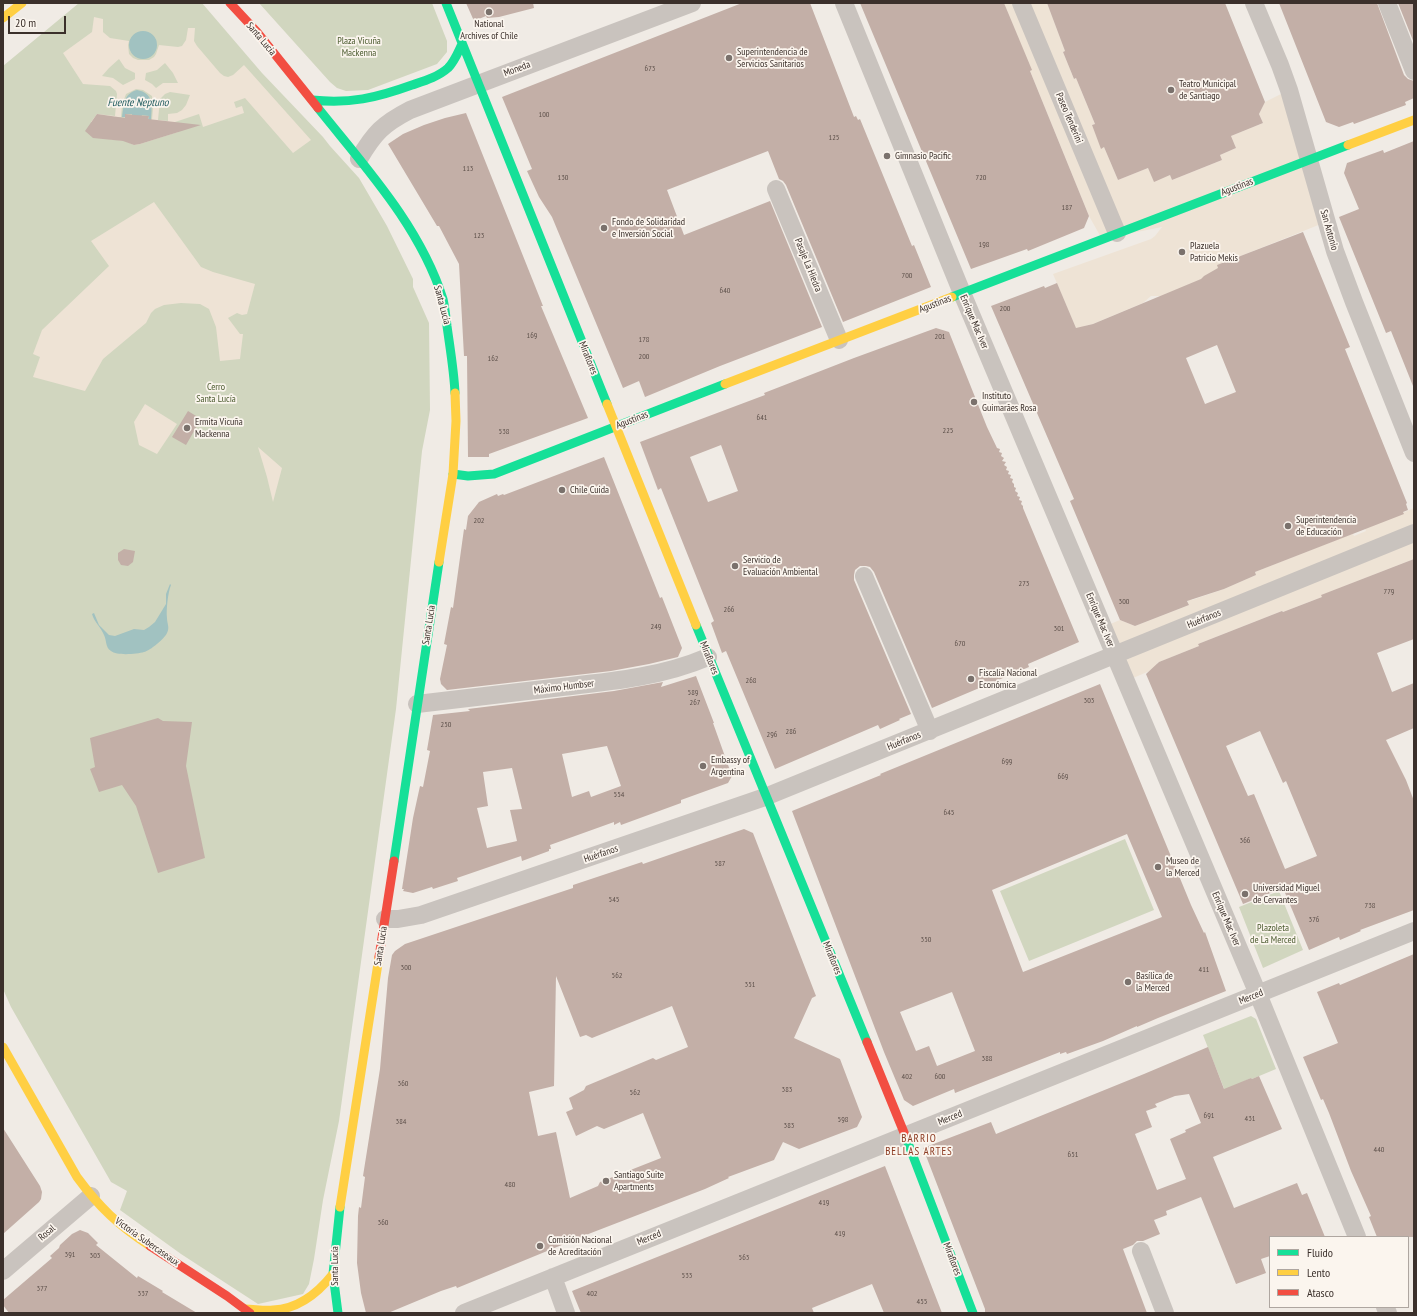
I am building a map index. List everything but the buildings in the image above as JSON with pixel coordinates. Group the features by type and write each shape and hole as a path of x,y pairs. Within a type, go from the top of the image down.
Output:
{"main road":[{"path":"3,18 22,3"},
{"name":"Santa Lucía","path":"230,3 257,32 359,159 412,232 430,267 443,300 455,389 456,420 453,474 337,1225 333,1274 338,1313"},
{"name":"Miraflores","path":"446,3 708,657 905,1136 973,1313"},
{"path":"312,100 346,102 367,100 427,80 447,69 454,61 462,44"},
{"name":"Agustinas","path":"453,474 468,476 494,474 615,426 1414,120"},
{"name":"Victoria Subercaseaux","path":"3,1047 63,1154 91,1196 113,1219 132,1234 248,1311"},
{"path":"248,1311 277,1310 292,1307 312,1296 333,1274"}],"street":[{"name":"Moneda","path":"359,159 381,127 410,110 692,3"},
{"name":"Enrique Mac Iver","path":"844,3 962,293 1258,994 1357,1236"},
{"name":"Paseo Tenderini","path":"1021,3 1117,233"},
{"name":"San Antonio","path":"1254,3 1280,65 1335,251 1414,453"},
{"path":"1387,3 1414,71"},
{"name":"Pasaje La Hiedra","path":"776,189 839,340"},
{"name":"Huérfanos","path":"385,919 398,919 434,911 766,797 1414,533"},
{"path":"864,576 930,731"},
{"name":"Máximo Humbser","path":"417,704 618,681 669,671 708,657"},
{"name":"Merced","path":"464,1313 1414,931"},
{"name":"Rosal","path":"3,1271 91,1196"},
{"path":"1141,1252 1165,1313"},
{"path":"553,1277 566,1313"}],"green space":[{"name":"Cerro Santa Lucía","path":"79,3 202,3 262,73 323,137 359,178 387,226 413,279 413,287 429,323 430,410 422,451 396,709 339,1121 323,1200 309,1284 303,1294 258,1304 181,1254 120,1210 127,1191 111,1182 11,1007 3,989 3,66"},
{"name":"Plaza Vicuña Mackenna","path":"259,3 432,3 447,41 447,52 437,64 368,90 346,91 337,88 330,82"},
{"path":"1125,839 1154,910 1029,961 1000,891"},
{"name":"Plazoleta de La Merced","path":"1279,891 1303,950 1263,968 1239,907"},
{"path":"1251,1016 1256,1019 1276,1069 1252,1079 1251,1078 1225,1091 1203,1035"}],"shaded area":[{"path":"1004,3 1047,3 1065,51 1063,52 1074,79 1076,78 1095,124 1092,125 1102,148 1104,147 1118,180 1148,168 1154,181 1170,175 1172,180 1222,160 1220,155 1236,148 1231,136 1263,123 1259,114 1265,102 1289,90 1326,222 1218,265 1220,272 1161,296 1151,296 1143,303 1085,326 1077,331 1053,274 1151,239 1162,227 1102,239 1089,216"},
{"path":"94,17 103,19 103,32 110,38 129,41 129,54 133,58 138,60 149,60 156,54 159,45 182,46 186,40 188,28 195,28 194,41 220,73 228,77 233,75 244,65 311,140 293,153 245,98 234,102 236,108 242,106 244,113 203,127 199,114 175,122 178,132 140,144 134,145 125,141 93,137 100,128 91,122 97,114 115,116 116,91 110,86 83,84 63,53 92,32","holes":["119,59 125,68 135,73 135,79 123,85 113,78 102,76","165,63 173,73 178,83 163,83 156,88 145,80 146,73 157,70","136,89 143,90 152,96 152,120 113,130 115,117 121,117 122,105 126,94","170,92 190,95 182,110 177,113 168,114 168,121 158,120 160,99 165,94"]},
{"path":"154,202 201,267 255,284 247,314 242,315 237,313 228,318 240,334 243,334 240,359 220,361 216,327 209,309 200,304 181,303 164,305 155,309 151,313 146,323 103,359 85,391 33,377 40,357 33,354 42,330 109,266 91,241"},
{"path":"145,404 177,424 157,454 139,445 134,422"},
{"path":"258,447 282,468 273,502 267,477"},
{"path":"1414,508 1414,559 1322,595 1322,597 1198,644 1199,646 1157,663 1159,667 1126,681 1103,627 1120,620 1135,626 1189,605 1187,599 1190,597 1192,600 1224,589 1256,575 1255,572 1346,536 1353,534 1354,536 1366,531 1365,529"}],"water":[{"path":"143,31 153,35 157,45 153,55 143,59 133,55 129,45 133,35"},
{"name":"Fuente Neptuno","path":"137,90 146,94 151,101 151,120 148,120 149,116 142,115 141,119 132,118 132,114 125,114 125,117 122,117 125,100 129,94"},
{"path":"170,584 167,610 168,629 163,638 150,649 141,653 118,654 109,649 103,632 94,620 92,614 94,613 99,625 109,635 115,636 134,629 144,630 155,622 166,604 166,594"}],"traffic: fast":[{"path":"446,3 607,404"},
{"path":"312,100 339,101 375,97 426,80 440,74 448,68 462,44"},
{"path":"318,108 390,198 406,222 433,272 443,299 455,393"},
{"path":"952,297 1348,145"},
{"path":"453,474 468,476 494,474 725,384"},
{"path":"394,861 439,562"},
{"path":"696,625 867,1042"},
{"path":"905,1135 973,1313"},
{"path":"338,1313 333,1274 340,1207"}],"traffic: slow":[{"path":"3,18 22,3"},
{"path":"1348,145 1414,120"},
{"path":"725,384 952,297"},
{"path":"439,562 453,474 456,421 455,393"},
{"path":"607,404 696,625"},
{"path":"340,1207 379,957"},
{"path":"3,1047 77,1177 93,1198 110,1215 150,1246"},
{"path":"245,1309 270,1310 291,1307 307,1299 321,1288 333,1274"}],"traffic: jam":[{"path":"230,3 257,32 318,108"},
{"path":"379,957 394,861"},
{"path":"867,1042 905,1135"},
{"path":"150,1246 227,1296 250,1313"}],"place":[{"name":"National Archives of Chile","path":"489,12"},
{"name":"Superintendencia de Servicios Sanitarios","path":"729,58"},
{"name":"Teatro Municipal de Santiago","path":"1171,90"},
{"name":"Gimnasio Pacific","path":"887,156"},
{"name":"Fondo de Solidaridad e Inversión Social","path":"604,228"},
{"name":"Plazuela Patricio Mekis","path":"1182,252"},
{"name":"Instituto Guimarães Rosa","path":"974,402"},
{"name":"Ermita Vicuña Mackenna","path":"187,428"},
{"name":"Chile Cuida","path":"562,490"},
{"name":"Superintendencia de Educación","path":"1288,526"},
{"name":"Servicio de Evaluación Ambiental","path":"735,566"},
{"name":"Fiscalía Nacional Económica","path":"971,679"},
{"name":"Embassy of Argentina","path":"703,766"},
{"name":"Museo de la Merced","path":"1158,867"},
{"name":"Universidad Miguel de Cervantes","path":"1245,894"},
{"name":"Basílica de la Merced","path":"1128,982"},
{"name":"Santiago Suite Apartments","path":"606,1181"},
{"name":"Comisión Nacional de Acreditación","path":"540,1246"}],"district":[{"name":"BARRIO BELLAS ARTES","path":"919,1145"}]}
